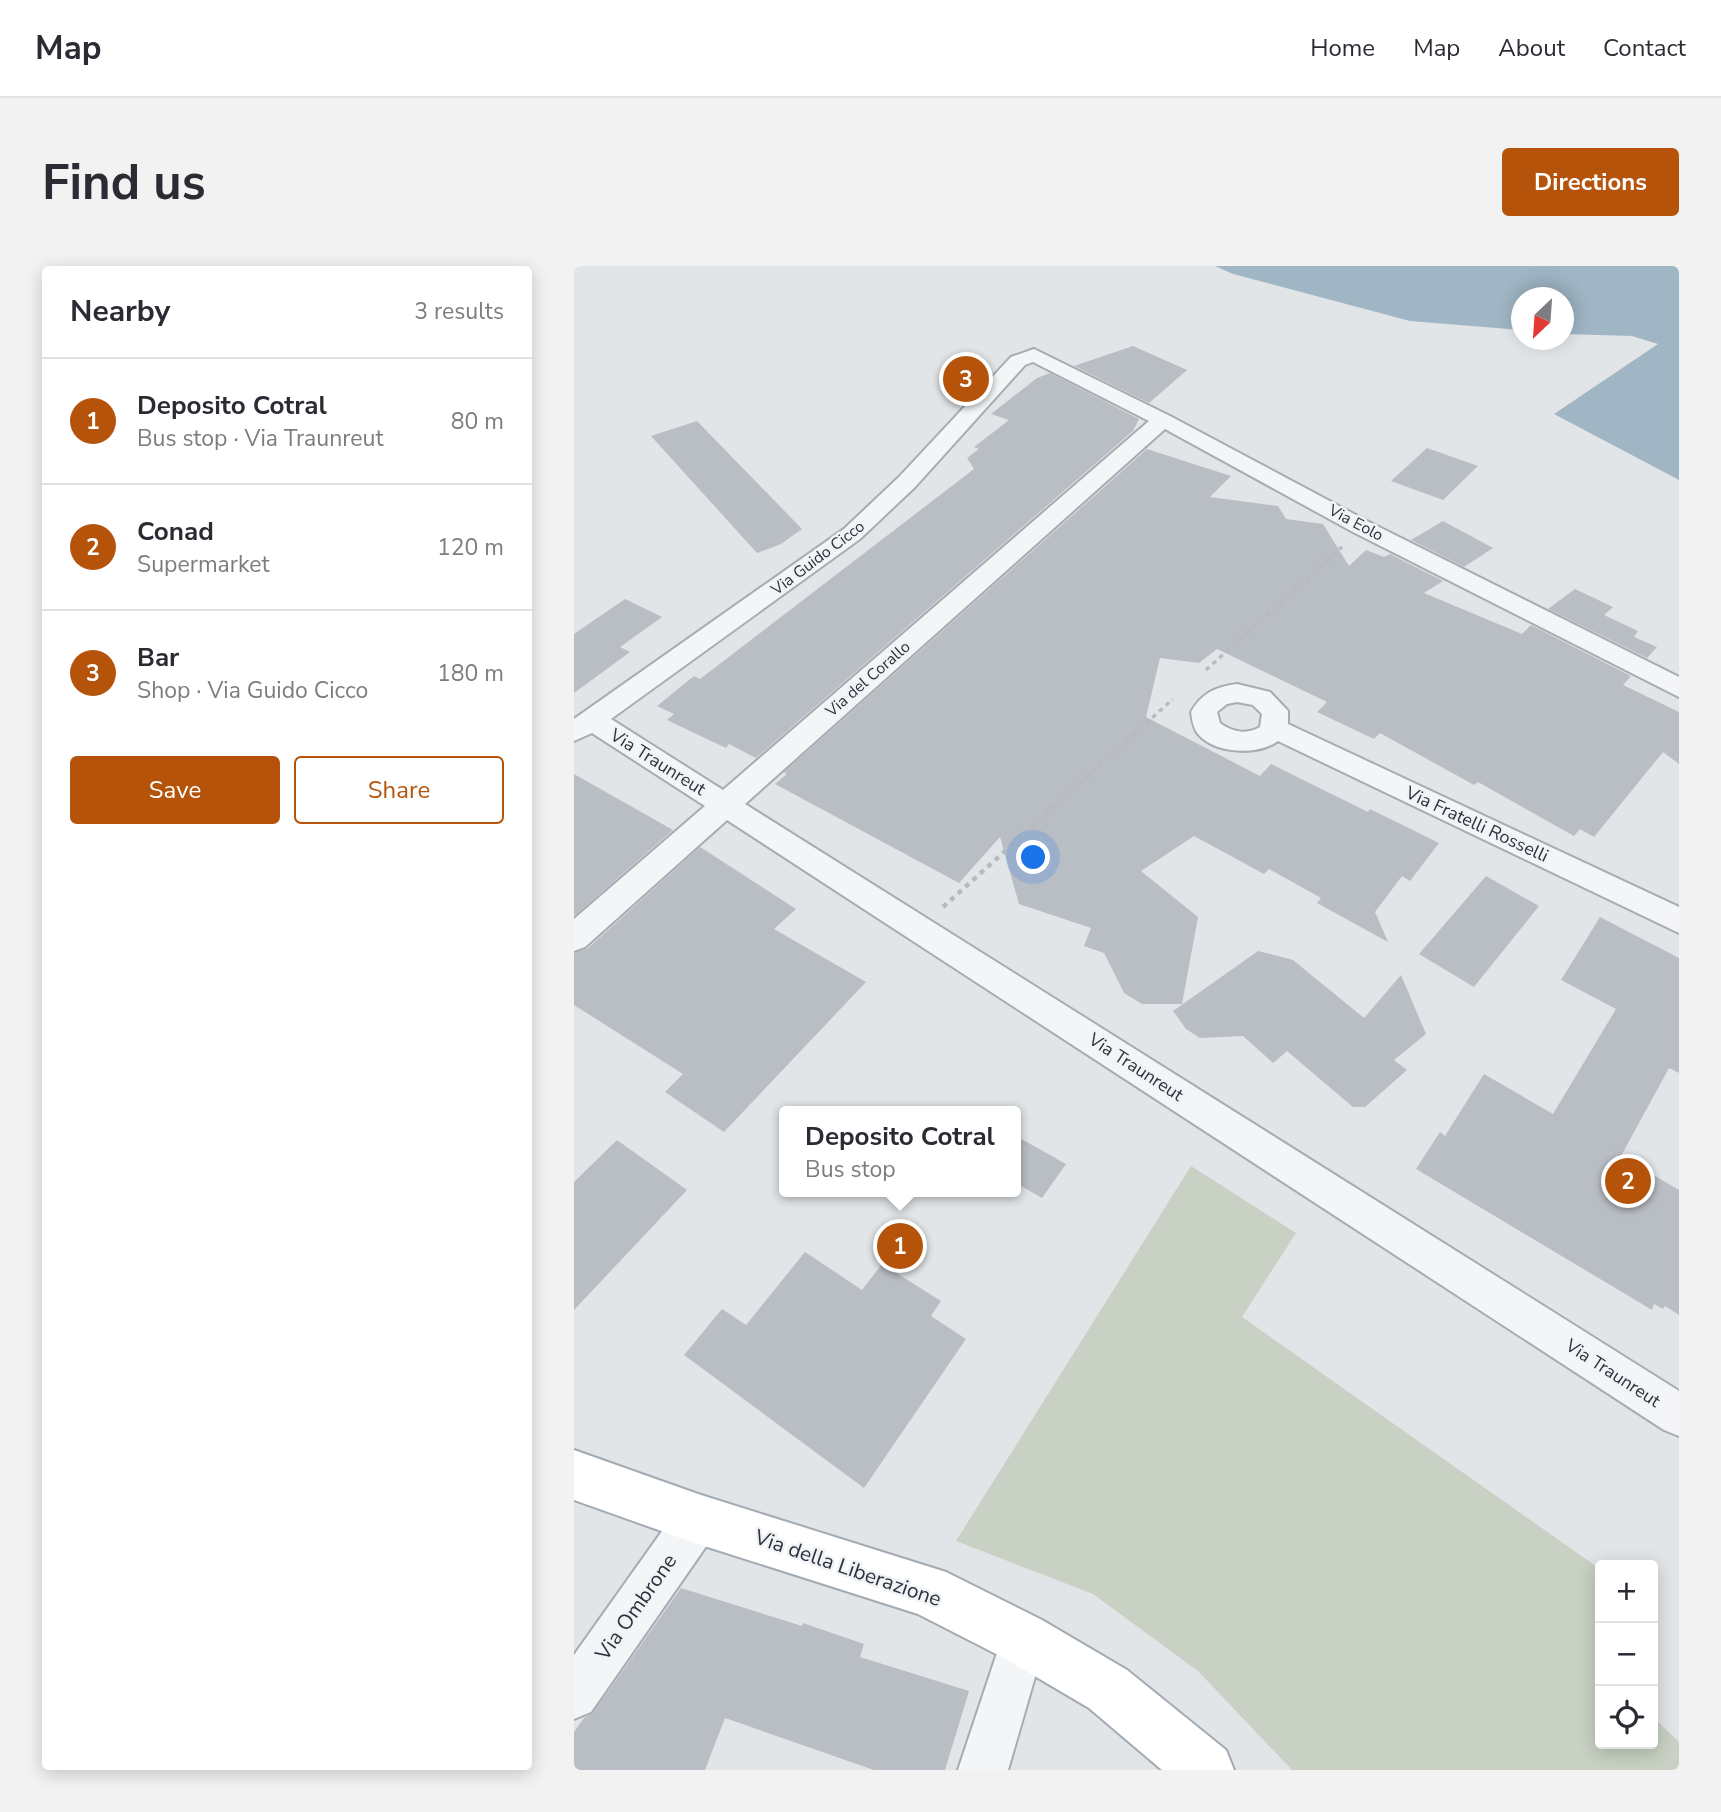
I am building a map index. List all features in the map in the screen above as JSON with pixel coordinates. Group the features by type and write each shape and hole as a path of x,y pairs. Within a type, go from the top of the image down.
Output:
{"main road":[{"name":"Via della Liberazione","path":"574,1475 698,1519 927,1591 1023,1640 1108,1689 1206,1770"}],"street":[{"name":"Via Eolo","path":"1034,355 1163,420 1361,527 1679,688"},
{"name":"Via Guido Cicco","path":"583,726 823,556 858,528 907,482 1018,361 1034,355"},
{"name":"Via del Corallo","path":"574,938 1163,420"},
{"name":"Via Traunreut","path":"583,726 725,805 1679,1415"},
{"name":"Via Fratelli Rosselli","path":"1274,728 1679,920"},
{"name":"Via Ombrone","path":"574,1695 698,1519"},
{"path":"982,1770 1023,1640"}],"path":[{"path":"1197,678 1351,540 1361,527"},
{"path":"919,928 1176,697"}],"green space":[{"path":"1191,1166 1296,1233 1242,1317 1595,1565 1595,1749 1658,1749 1658,1722 1679,1742 1679,1770 1292,1770 1198,1671 1093,1594 956,1541"}],"water":[{"path":"1215,266 1679,266 1679,480 1554,414 1658,344 1632,336 1574,334 1574,287 1511,287 1511,329 1410,321 1233,274"}],"building":[{"path":"1133,346 1187,370 1149,403 1074,366"},
{"path":"1050,373 1139,419 1133,431 756,758 729,744 726,748 667,720 674,714 657,706 694,676 700,679 974,469 967,458 979,449 974,447 1009,420 991,414 1037,378"},
{"path":"697,421 802,529 781,544 757,553 651,436"},
{"path":"1427,448 1478,466 1443,500 1391,481"},
{"path":"1147,449 1231,476 1210,497 1278,506 1286,519 1323,524 1349,566 1366,550 1384,557 1390,554 1443,581 1424,593 1522,634 1531,625 1631,676 1623,685 1679,712 1679,764 1663,752 1594,837 1580,829 1574,836 1478,782 1474,785 1380,733 1374,739 1317,712 1327,702 1217,649 1199,663 1160,658 1146,717 1260,776 1271,764 1368,812 1370,809 1439,843 1410,881 1402,876 1375,912 1388,942 1317,903 1321,898 1269,869 1264,874 1194,836 1141,871 1198,917 1182,1004 1142,1004 1124,993 1104,953 1084,946 1091,928 1019,904 1000,837 959,883 775,784 787,774 784,772"},
{"path":"1443,521 1493,548 1464,567 1411,540"},
{"path":"1575,589 1613,607 1604,615 1638,631 1634,637 1657,647 1647,658 1548,609"},
{"path":"625,599 662,617 620,647 630,652 574,693 574,634"},
{"path":"574,774 673,830 574,916"},
{"path":"700,847 796,909 774,929 866,982 724,1132 665,1092 683,1074 574,1005 574,953 587,949"},
{"path":"1486,876 1539,906 1474,987 1419,954"},
{"path":"1600,917 1679,958 1679,1073 1669,1068 1621,1156 1679,1190 1679,1315 1665,1306 1663,1309 1654,1304 1652,1310 1416,1169 1440,1132 1445,1136 1484,1074 1553,1114 1616,1009 1561,980"},
{"path":"1258,951 1293,960 1364,1018 1401,975 1426,1034 1394,1060 1407,1070 1365,1107 1353,1107 1287,1051 1273,1063 1243,1036 1200,1038 1186,1029 1173,1011"},
{"path":"1021,1139 1066,1164 1042,1198 1021,1186"},
{"path":"617,1140 687,1190 574,1310 574,1182"},
{"path":"805,1252 862,1290 882,1264 941,1301 931,1316 966,1339 864,1488 684,1355 722,1309 746,1325"},
{"path":"681,1588 802,1626 803,1623 864,1644 860,1657 969,1691 945,1770 874,1770 725,1718 705,1770 574,1770 574,1732 584,1718 593,1713"}],"place":[{"name":"Bar","path":"966,379"},
{"name":"Conad","path":"1628,1181"},
{"name":"Deposito Cotral","path":"900,1246"}]}
